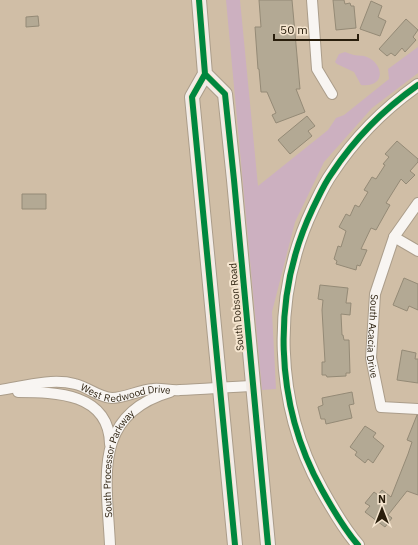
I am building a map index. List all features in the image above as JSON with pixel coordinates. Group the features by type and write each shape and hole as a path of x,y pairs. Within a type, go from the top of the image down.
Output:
{"main road":[{"path":"199,0 206,74 192,98 235,545"},
{"name":"South Dobson Road","path":"206,74 225,94 268,545"}],"street":[{"path":"312,0 317,69 332,94"},
{"path":"358,545 326,497 308,463 300,442 290,404 284,363 285,312 288,285 300,237 331,174 345,154 372,123 418,85"},
{"name":"South Acacia Drive","path":"418,203 394,237 375,294 371,358 381,407 418,409"},
{"path":"394,237 418,251"},
{"name":"West Redwood Drive","path":"0,391 44,383 69,382 84,387 100,396 107,398 123,397 147,390 157,389 178,390 253,386"},
{"name":"South Processor Parkway","path":"110,545 107,470 110,446 121,423 136,408 148,399 178,390"},
{"name":"West Redwood Drive","path":"0,391 58,393 84,401 95,408 104,419 109,434 110,446"}],"shaded area":[{"path":"226,0 240,0 258,186 328,130 336,118 344,115 389,79 388,69 418,47 418,73 372,108 324,162 295,222 272,312 276,389 262,390"},
{"path":"345,52 365,56 373,61 379,70 380,75 378,80 369,85 361,85 354,72 335,62 339,54"}],"building":[{"path":"259,0 292,0 300,89 296,89 305,112 276,123 272,115 276,113 267,92 261,92 255,27 261,27"},
{"path":"333,0 344,0 345,4 350,3 351,6 354,6 356,28 336,30"},
{"path":"371,1 382,6 378,17 386,21 380,36 360,29"},
{"path":"38,16 39,26 26,27 26,17"},
{"path":"406,19 418,30 413,37 416,40 405,52 402,48 395,56 391,53 387,56 379,49"},
{"path":"307,116 315,126 308,131 312,136 290,154 278,140"},
{"path":"397,141 418,159 418,162 410,171 415,175 406,184 401,179 386,203 390,205 376,230 371,228 361,249 367,250 360,266 357,265 356,270 336,264 337,261 334,259 338,246 341,247 346,231 339,227 346,214 350,216 355,205 359,207 368,192 364,190 372,177 376,179 385,165 383,164 389,157 385,154"},
{"path":"22,194 46,194 46,209 22,209"},
{"path":"404,278 418,284 418,310 409,306 407,311 393,305"},
{"path":"320,285 348,288 346,303 351,303 350,315 341,314 342,335 344,340 349,340 350,373 346,373 346,376 327,377 326,375 322,375 322,362 325,362 322,310 323,300 318,299"},
{"path":"402,350 416,353 415,359 418,359 418,383 397,380"},
{"path":"352,392 354,404 349,405 352,418 326,424 325,419 321,419 318,407 323,405 322,398"},
{"path":"417,415 418,495 407,491 388,515 392,518 385,527 365,512 370,506 365,503 374,492 378,495 382,490 391,497 412,442 407,440"},
{"path":"365,426 376,433 373,437 384,446 373,463 368,459 365,463 355,455 357,452 350,447"}],"cycle path":[{"path":"199,0 205,74 192,97 235,545"},
{"path":"205,74 225,94 268,545"},
{"path":"358,545 343,525 322,490 306,457 294,422 287,386 284,350 285,313 290,277 299,242 326,181 360,136 393,104 418,85"}]}
